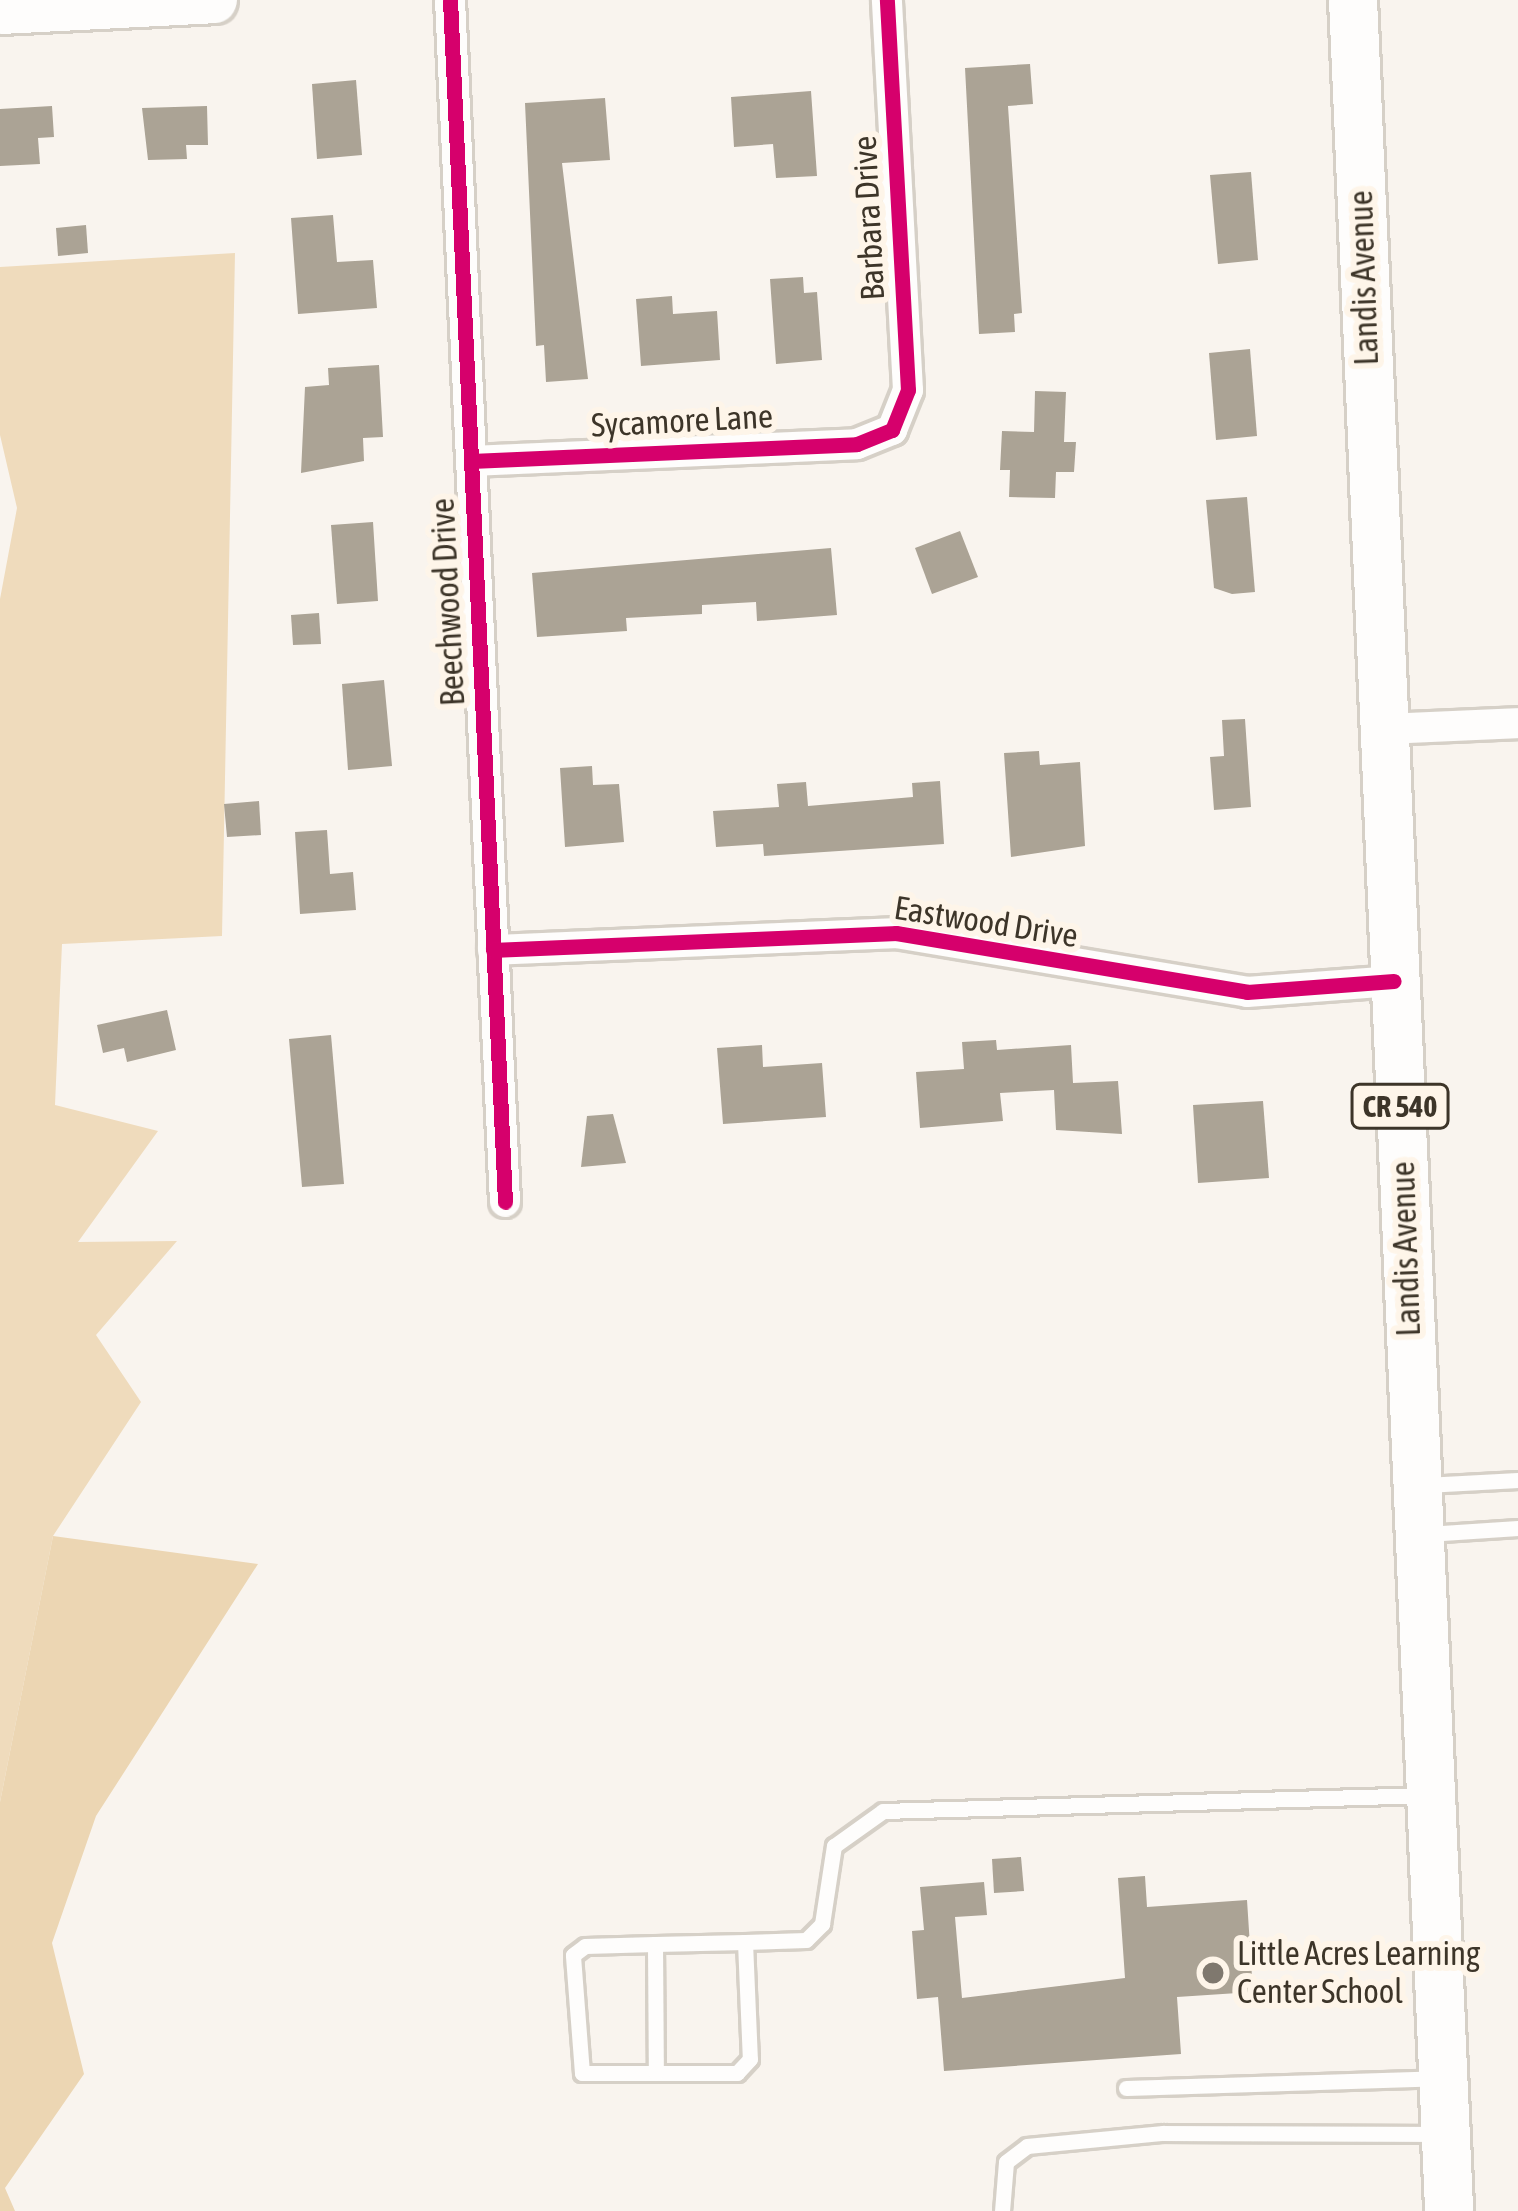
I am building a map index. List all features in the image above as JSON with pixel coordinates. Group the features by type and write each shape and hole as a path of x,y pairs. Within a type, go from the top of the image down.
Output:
{"main road":[{"path":"0,11 214,0"},
{"name":"Landis Avenue","path":"1353,0 1448,2211"}],"street":[{"name":"Beechwood Drive","path":"450,0 505,1202"},
{"name":"Barbara Drive","path":"887,0 908,390 892,430"},
{"name":"Sycamore Lane","path":"471,461 857,444 892,430"},
{"path":"1383,728 1518,723"},
{"name":"Eastwood Drive","path":"493,950 896,933 1247,992 1394,981"}],"lane":[{"path":"1416,1486 1518,1480"},
{"path":"1418,1535 1518,1528"},
{"path":"745,1942 750,2059 737,2073 582,2073 574,2063 573,1955 585,1946 806,1940 822,1924 834,1846 883,1811 1430,1795"},
{"path":"655,1944 656,2073"},
{"path":"1126,2088 1442,2078"},
{"path":"1002,2211 1006,2162 1027,2146 1163,2133 1445,2134"}],"shaded area":[{"path":"235,253 222,936 62,944 55,1105 158,1131 78,1242 177,1241 96,1335 141,1402 53,1536 0,1802 0,599 17,508 0,435 0,267"},
{"path":"53,1536 258,1564 96,1816 52,1943 84,2074 5,2188 15,2211 0,2211 0,1802"}],"building":[{"path":"1030,64 1033,104 1008,106 1022,313 1014,314 1015,332 979,334 965,68"},
{"path":"356,80 362,155 317,159 312,84"},
{"path":"811,91 817,176 776,178 773,144 734,147 731,97"},
{"path":"605,98 610,160 562,163 588,379 546,382 544,345 536,346 525,103"},
{"path":"52,106 54,137 38,138 40,164 0,166 0,109"},
{"path":"207,106 208,145 186,145 187,159 148,160 142,108"},
{"path":"1251,172 1258,260 1218,264 1210,175"},
{"path":"333,215 337,262 373,260 377,308 298,314 291,218"},
{"path":"86,225 88,253 58,256 56,228"},
{"path":"803,277 804,293 817,292 822,360 776,364 770,279"},
{"path":"672,296 673,314 717,311 720,360 641,366 636,299"},
{"path":"1250,349 1257,436 1216,440 1209,353"},
{"path":"379,365 383,437 363,438 364,461 301,473 305,387 329,385 328,368"},
{"path":"1035,391 1066,392 1064,442 1076,442 1074,472 1056,472 1055,498 1009,497 1010,470 1000,470 1002,431 1034,432"},
{"path":"1247,497 1255,592 1232,594 1214,588 1206,500"},
{"path":"373,522 378,601 337,604 331,525"},
{"path":"960,531 978,577 932,594 915,548"},
{"path":"831,548 837,615 757,621 756,602 702,605 702,614 626,618 627,631 537,637 532,573"},
{"path":"319,613 321,644 293,645 291,615"},
{"path":"384,680 392,766 348,770 342,684"},
{"path":"1245,719 1251,807 1214,810 1210,757 1224,756 1222,720"},
{"path":"1039,751 1040,765 1080,762 1085,846 1011,857 1004,753"},
{"path":"592,766 593,785 619,784 624,842 565,847 560,768"},
{"path":"940,781 944,844 764,856 763,844 716,847 713,811 779,807 777,784 806,782 808,806 913,797 912,783"},
{"path":"259,801 261,835 227,837 224,804"},
{"path":"327,830 330,874 353,872 356,910 300,914 295,832"},
{"path":"167,1010 176,1050 127,1062 124,1048 103,1053 97,1025"},
{"path":"331,1035 344,1184 302,1187 289,1039"},
{"path":"996,1040 997,1050 1071,1045 1073,1083 1118,1081 1122,1134 1056,1130 1054,1090 1000,1093 1003,1121 920,1128 916,1072 964,1069 962,1042"},
{"path":"762,1045 763,1067 822,1063 826,1117 723,1124 717,1048"},
{"path":"1263,1101 1269,1178 1198,1183 1193,1105"},
{"path":"613,1114 626,1163 581,1167 587,1116"},
{"path":"1021,1857 1024,1891 994,1893 992,1859"},
{"path":"1145,1876 1147,1907 1247,1900 1253,1992 1177,1997 1181,2054 944,2071 938,1997 917,1999 912,1931 924,1930 920,1887 984,1882 987,1915 955,1917 962,1998 1125,1978 1118,1878"}],"cycle path":[{"path":"450,0 505,1202"},
{"path":"471,461 857,444 892,430 908,390 887,0"},
{"path":"493,950 896,933 1247,992 1394,981"}],"place":[{"name":"Little Acres Learning Center School","path":"1213,1973"}]}
